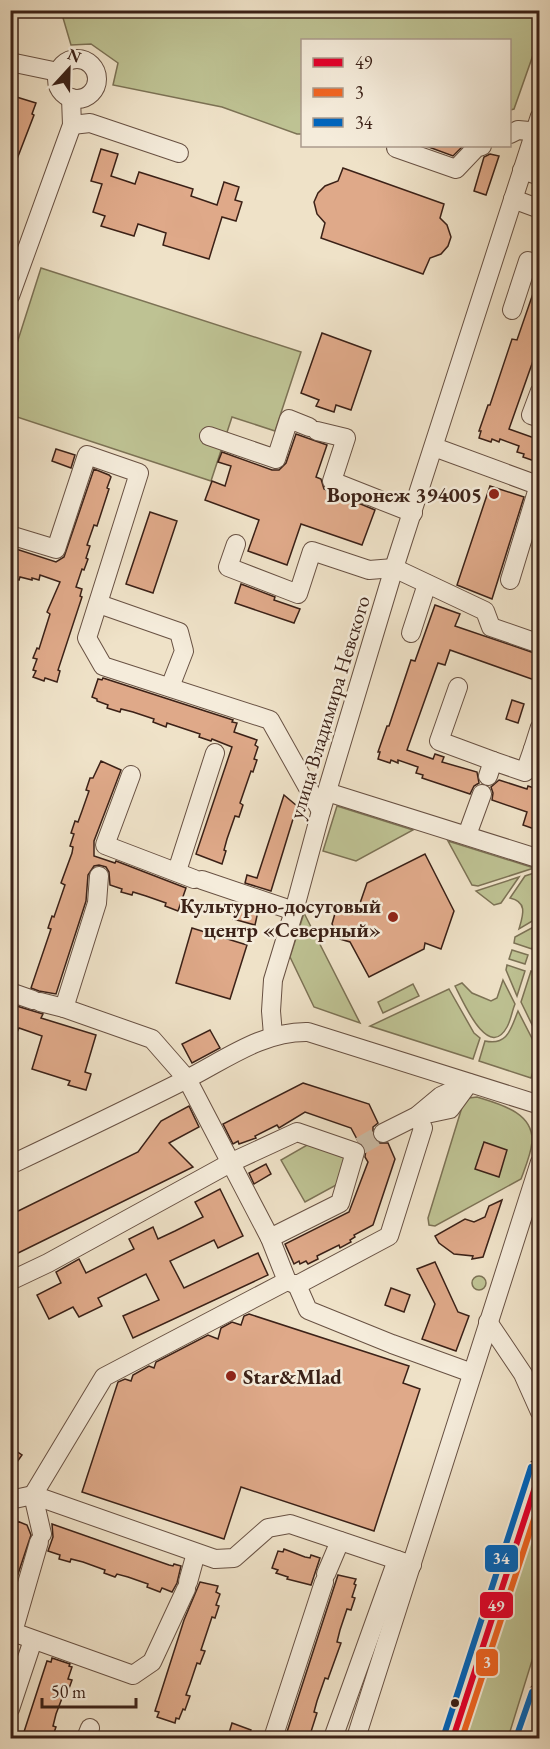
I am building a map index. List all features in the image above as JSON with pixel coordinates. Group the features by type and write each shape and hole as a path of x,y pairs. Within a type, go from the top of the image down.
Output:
{"main road":[{"path":"453,1738 540,1470"},
{"path":"525,1738 540,1695"}],"street":[{"path":"74,58 86,60 94,68 97,80 93,91 83,98 71,98 60,91 56,78 58,72 64,63 74,58"},
{"path":"10,62 58,72"},
{"path":"12,284 72,125 71,98"},
{"path":"72,125 90,123 179,153"},
{"path":"511,135 518,130 538,126"},
{"name":"улица Владимира Невского","path":"273,1035 271,1011 273,980 321,811 394,568 524,162 538,126"},
{"path":"511,138 524,162 540,176"},
{"path":"396,148 456,169 479,147"},
{"path":"513,200 540,209"},
{"path":"497,251 536,261 512,310"},
{"path":"540,391 531,415 540,418"},
{"path":"209,436 276,459 289,419 313,429 346,438 332,481 413,513"},
{"path":"434,447 539,485 510,580"},
{"path":"10,536 56,549 87,455 139,473 87,638 103,666 270,720 321,811"},
{"path":"236,543 228,567 298,594 312,551 369,570 394,568 485,611 491,627 540,644"},
{"path":"411,633 428,584"},
{"path":"99,604 179,632 184,651 170,687"},
{"path":"458,687 439,741 491,768 525,772 536,750 540,727"},
{"path":"177,871 215,753"},
{"path":"131,774 105,845 198,880 294,911"},
{"path":"327,792 540,859"},
{"path":"467,835 482,794"},
{"path":"63,1008 97,903 100,872 111,847"},
{"path":"10,992 152,1039 188,1079 308,1310 472,1373"},
{"path":"10,1165 188,1079 251,1044 290,1031 308,1032 540,1104"},
{"path":"383,1133 417,1116 441,1096 469,1083"},
{"path":"196,1553 187,1586 152,1662 133,1675 12,1632 40,1538 33,1495 104,1377 389,1236 423,1128 417,1116"},
{"path":"10,1281 48,1263 232,1162 297,1132 358,1149 340,1203 270,1238"},
{"path":"333,1738 404,1562 472,1373 540,1162"},
{"path":"488,1322 523,1374 540,1412"},
{"path":"10,1500 33,1495 215,1559 234,1558 268,1528 290,1524 404,1562"},
{"path":"273,1738 325,1578 340,1541"},
{"path":"356,1738 404,1562"},
{"path":"10,1709 33,1640"}],"green space":[{"path":"61,11 539,11 539,38 514,109 511,110 511,39 301,39 301,134 222,107 113,85 118,63 91,44 71,45"},
{"path":"41,268 301,352 275,431 232,417 211,481 11,415 11,362"},
{"path":"337,806 413,830 356,861 323,851"},
{"path":"448,841 534,868 478,886 472,885"},
{"path":"539,874 539,917 519,929 523,914 522,906 510,898 525,876"},
{"path":"519,877 501,903 494,905 476,891"},
{"path":"304,913 360,1023 314,1007 290,957"},
{"path":"539,924 532,949 514,943 515,937"},
{"path":"512,950 528,955 525,964 509,959"},
{"path":"507,965 525,971 517,996 506,970"},
{"path":"531,971 539,974 539,1039 521,1002"},
{"path":"503,980 515,1004 507,1027 500,1036 492,1037 484,1033 476,1024 455,986 462,983 472,993 491,1001 497,998"},
{"path":"413,984 419,996 383,1013 378,1002"},
{"path":"449,989 474,1033 480,1038 473,1059 370,1026"},
{"path":"518,1011 539,1052 531,1078 479,1061 485,1041 493,1042 504,1038 511,1029"},
{"path":"477,1097 505,1106 521,1116 527,1123 532,1142 521,1179 435,1226 429,1225 428,1218 463,1104 469,1098"},
{"path":"314,1141 341,1151 345,1161 338,1184 305,1202 281,1160"},
{"path":"479,1276 484,1278 486,1283 484,1288 479,1290 474,1288 472,1283 474,1278"},
{"path":"539,1497 539,1638 508,1738 462,1738"}],"building":[{"path":"10,95 36,103 32,114 34,115 12,172 10,171"},
{"path":"429,147 462,147 453,156"},
{"path":"101,149 118,154 111,176 135,184 139,172 193,189 191,196 217,205 224,182 239,187 235,200 242,202 236,221 222,217 209,259 163,245 166,233 138,224 134,236 101,226 105,216 93,212 102,184 91,181"},
{"path":"490,154 499,156 486,195 474,191 484,157"},
{"path":"343,168 444,204 440,218 447,225 451,237 448,246 441,254 430,258 423,274 321,238 325,223 317,214 314,202 318,193 325,186 338,181"},
{"path":"538,279 540,280 540,341 509,429 540,440 540,463 523,457 524,454 517,452 519,446 500,439 499,442 492,439 491,442 479,438 481,431 479,431 512,339 517,340"},
{"path":"322,333 371,351 351,410 336,405 334,412 316,406 319,400 301,393"},
{"path":"296,434 327,445 316,477 321,479 324,489 375,510 362,545 301,524 287,565 248,551 259,520 205,500 212,481 225,486 231,466 218,462 222,452 272,470 279,470 286,463"},
{"path":"56,449 75,455 71,468 52,461"},
{"path":"94,469 111,477 107,488 109,489 97,526 94,525 87,545 90,546 86,558 88,559 76,587 82,589 80,596 82,597 58,670 60,671 57,682 45,678 44,681 33,677 37,659 33,658 37,648 39,649 50,614 47,612 60,582 40,575 39,580 20,577 19,580 10,577 10,547 56,562 64,557"},
{"path":"490,486 524,497 492,599 457,585"},
{"path":"150,512 177,521 153,593 126,584"},
{"path":"241,584 275,597 274,600 300,609 294,623 235,603"},
{"path":"435,605 460,614 455,626 540,655 540,682 450,650 445,665 438,663 407,750 433,759 435,754 444,757 442,762 477,772 479,783 474,786 470,794 422,778 423,775 416,773 418,767 398,760 398,763 391,760 390,763 378,759 380,752 378,752 411,660 415,661"},
{"path":"103,678 233,720 232,722 237,723 234,732 257,740 255,745 258,747 254,759 257,760 240,803 243,805 239,817 235,816 227,839 222,864 196,854 232,747 212,739 211,741 199,737 200,734 167,723 166,727 153,722 154,719 133,712 121,709 120,712 107,708 108,705 92,697 98,679"},
{"path":"512,700 524,704 518,723 506,719"},
{"path":"101,761 121,770 94,841 94,856 115,863 116,861 186,888 178,911 165,906 166,903 146,896 133,892 132,895 121,892 122,889 110,885 109,872 106,867 94,866 88,875 86,901 56,994 39,991 31,988 51,929 48,928 65,885 61,883 72,853 73,847 70,846 74,834 71,833 75,821 78,822 89,791 86,790 90,778 93,778"},
{"path":"499,780 527,789 528,786 540,790 540,831 523,825 527,812 492,800 491,787"},
{"path":"284,795 297,806 271,891 245,883 247,875 257,878"},
{"name":"Культурно-досуговый центр «Северный»","path":"425,854 454,911 441,949 425,943 424,949 369,977 350,942 340,939 332,924 338,903 358,909 367,883"},
{"path":"237,904 256,910 255,925 233,919"},
{"path":"192,928 247,945 230,999 176,983"},
{"path":"10,1004 43,1014 41,1018 96,1035 85,1072 91,1074 86,1090 68,1085 70,1081 32,1069 42,1036 19,1028 10,1048"},
{"path":"210,1030 220,1048 192,1063 182,1044"},
{"path":"303,1083 369,1104 378,1123 373,1127 373,1137 377,1143 388,1143 395,1159 373,1225 354,1235 351,1242 317,1256 318,1259 308,1264 306,1261 300,1264 299,1261 294,1264 285,1244 349,1212 368,1162 365,1157 366,1149 358,1141 351,1128 305,1112 279,1128 277,1125 255,1136 256,1138 239,1144 238,1141 233,1144 223,1124"},
{"path":"189,1106 199,1127 169,1143 193,1167 10,1257 10,1215 138,1152 161,1121"},
{"path":"484,1142 507,1150 499,1177 475,1169"},
{"path":"266,1164 271,1174 254,1184 249,1173"},
{"path":"220,1189 243,1236 218,1248 214,1240 170,1261 184,1288 258,1253 268,1275 133,1338 123,1316 159,1300 146,1274 98,1298 102,1306 79,1317 73,1307 49,1319 37,1295 61,1283 56,1272 79,1259 86,1273 134,1249 129,1239 153,1227 158,1239 203,1217 195,1202"},
{"path":"502,1200 483,1257 472,1259 473,1256 454,1254 439,1243 435,1236 465,1219 474,1222 485,1217 489,1206"},
{"path":"435,1262 458,1312 469,1316 456,1351 422,1339 435,1304 417,1269"},
{"path":"391,1288 410,1295 404,1312 385,1305"},
{"path":"249,1314 409,1366 403,1383 420,1389 374,1531 241,1487 224,1539 82,1492 118,1382 125,1379 131,1381 133,1375 149,1366 154,1368 156,1362 208,1335 218,1339 221,1328 232,1322 241,1325 244,1316"},
{"path":"10,1447 22,1455 10,1472"},
{"path":"17,1521 27,1525 31,1535 18,1574 10,1571 10,1526 15,1527"},
{"path":"52,1524 169,1565 181,1566 177,1583 172,1592 162,1588 160,1592 147,1587 148,1584 117,1574 115,1577 104,1573 105,1570 83,1562 59,1559 60,1555 48,1551 53,1537"},
{"path":"284,1549 305,1557 310,1558 311,1555 320,1558 311,1585 287,1579 288,1577 276,1573 278,1570 272,1568 278,1551 283,1552"},
{"path":"338,1575 356,1579 352,1597 355,1598 351,1610 347,1609 337,1642 341,1643 317,1701 314,1712 317,1713 309,1738 285,1738"},
{"path":"200,1582 218,1586 216,1592 220,1594 216,1605 219,1606 215,1618 212,1617 201,1650 205,1651 200,1664 197,1663 186,1695 190,1696 185,1710 183,1709 179,1719 176,1718 175,1723 157,1717 159,1712 155,1711 184,1620"},
{"path":"52,1658 70,1664 69,1666 72,1667 68,1679 72,1680 56,1714 53,1726 56,1727 52,1738 22,1738 47,1661 51,1662"},
{"path":"232,1723 251,1730 248,1738 229,1733"}],"tunnel":[{"path":"360,1146 383,1133"}],"transit line":[{"name":"34","path":"444,1735 531,1467"},
{"name":"49","path":"453,1738 540,1472"},
{"name":"3","path":"462,1738 540,1501"},
{"name":"34","path":"517,1735 532,1692"}],"place":[{"name":"Воронеж 394005","path":"494,494"},
{"name":"Культурно-досуговый центр «Северный»","path":"393,917"},
{"name":"Star&Mlad","path":"231,1376"}]}
